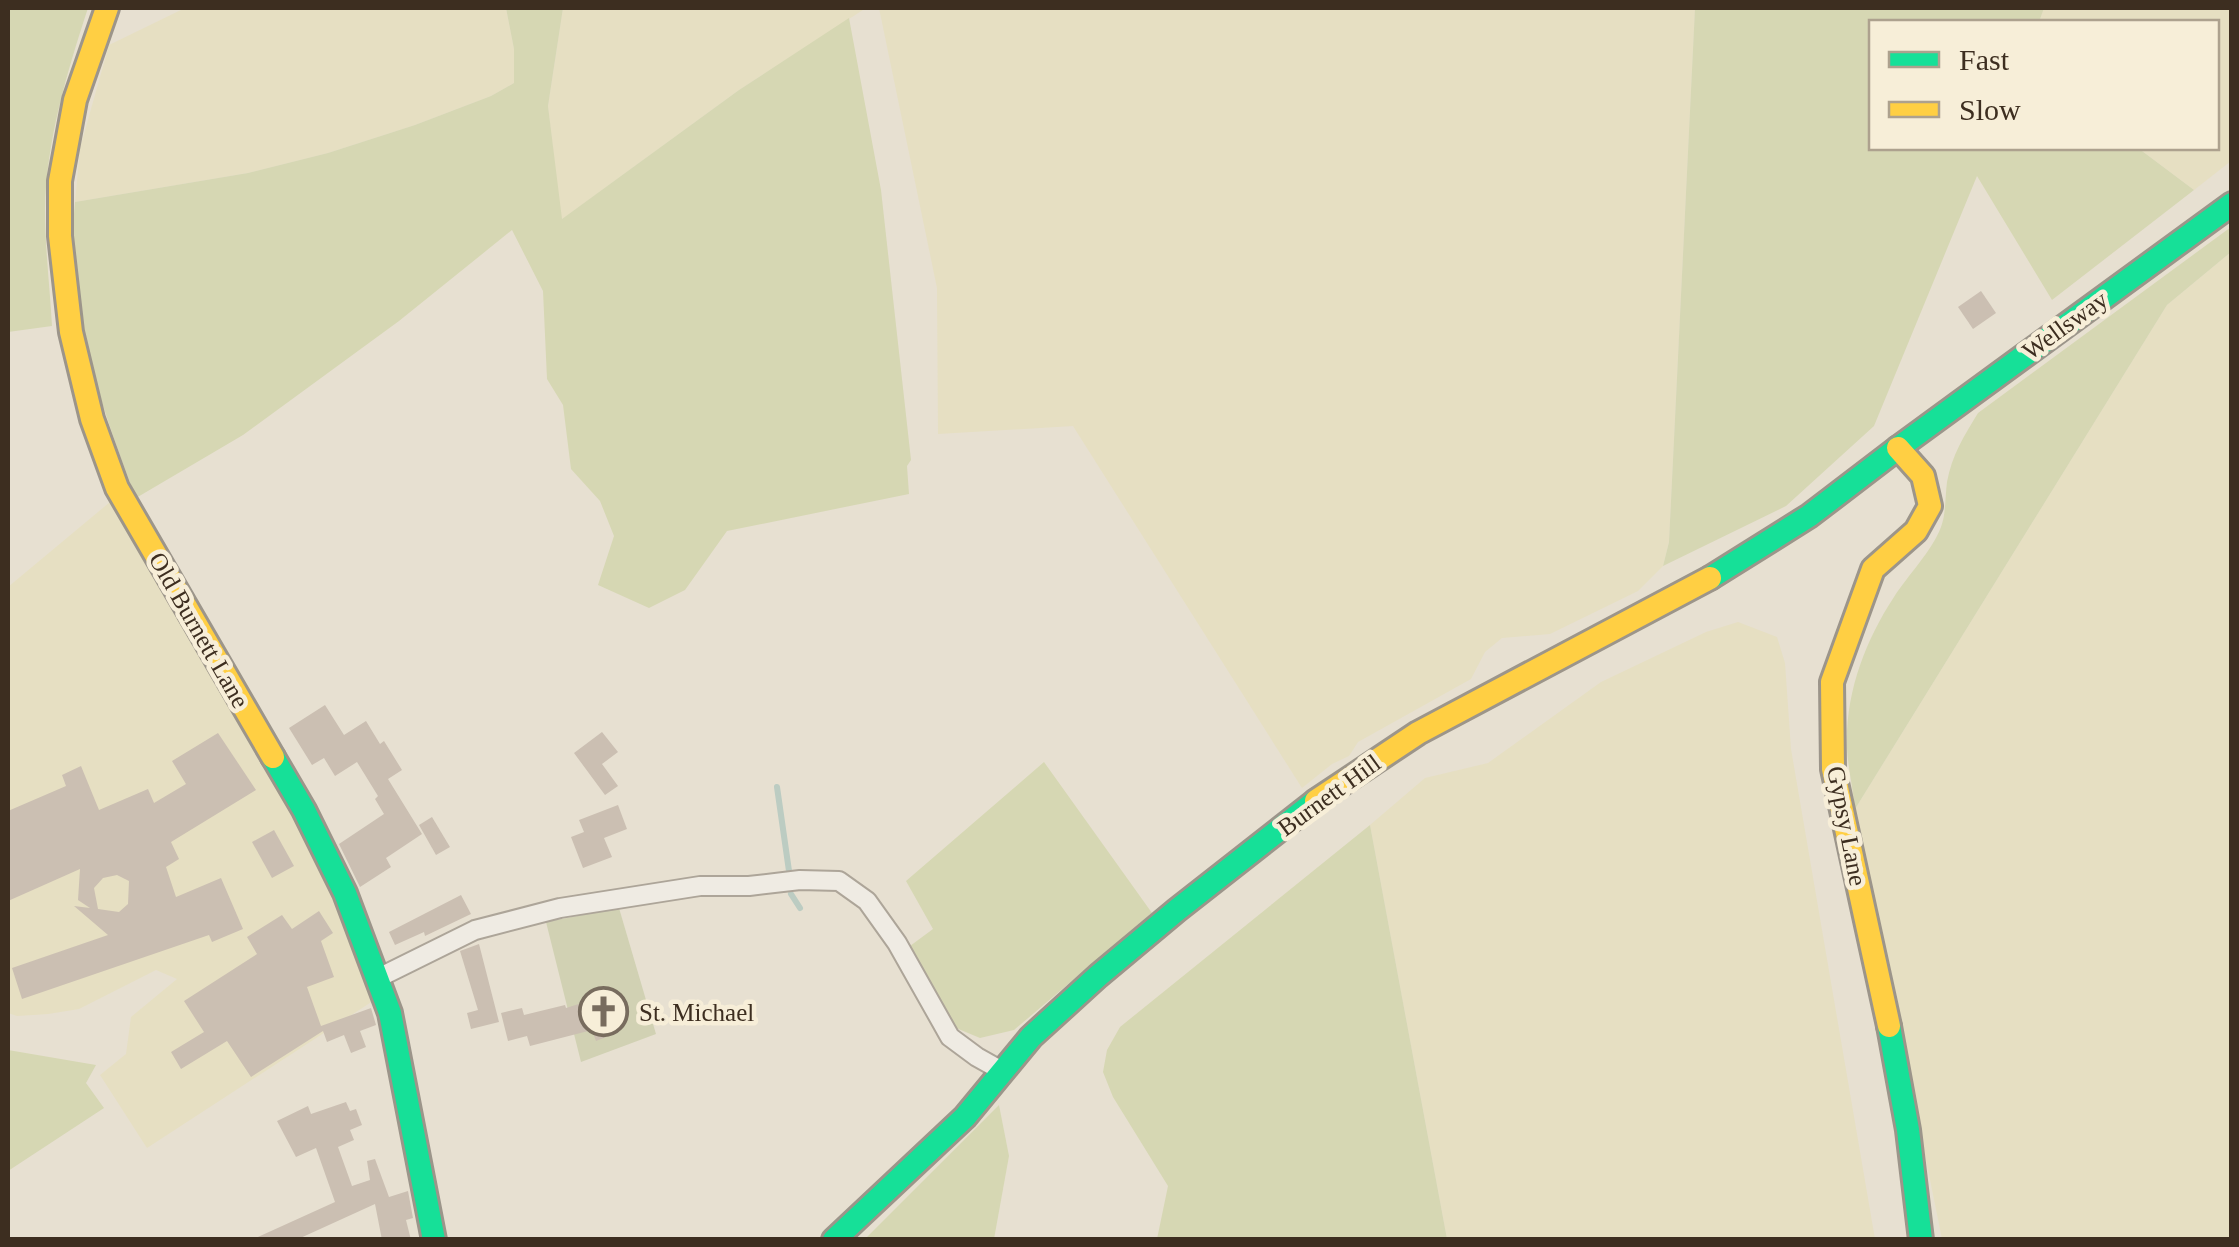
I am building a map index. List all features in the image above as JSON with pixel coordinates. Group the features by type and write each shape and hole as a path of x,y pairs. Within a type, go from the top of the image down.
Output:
{"street":[{"name":"Old Burnett Lane","path":"107,8 75,100 60,181 60,236 71,332 92,419 117,488 304,810 345,893 390,1014 434,1240"},
{"name":"Wellsway","path":"1898,448 2232,204"},
{"name":"Burnett Hill","path":"834,1240 965,1117 1031,1036 1177,910 1347,780 1468,705 1726,569 1810,516 1898,448"},
{"name":"Gypsy Lane","path":"1898,448 1924,476 1930,506 1916,531 1873,569 1853,618 1832,682 1833,770 1883,994 1908,1130 1920,1240"},
{"path":"376,979 475,930 560,908 700,886 839,881 867,901 898,943 950,1037 1002,1072"}],"shaded area":[{"path":"185,8 506,8 514,49 514,83 415,125 328,153 248,173 75,202 80,148 109,45"},
{"path":"563,8 866,8 739,90 561,220 548,106"},
{"path":"879,8 1695,8 1669,542 1663,566 1638,591 1550,634 1502,638 1485,652 1471,679 1358,742 1349,756 1302,788 1073,426 938,434 937,288"},
{"path":"2044,8 2231,8 2231,161 2194,190 2141,150 2219,150 2219,20 2040,20"},
{"path":"2231,252 2231,1239 1942,1239 1855,809 2167,305"},
{"path":"110,502 244,715 284,788 376,999 147,1148 100,1075 126,1054 131,1017 177,979 156,970 79,1009 17,1016 8,1013 8,587"},
{"path":"1738,622 1777,637 1785,663 1791,749 1875,1239 1447,1239 1370,825 1425,778 1488,763 1601,682 1706,632"}],"green space":[{"path":"8,8 88,8 59,108 46,184 52,326 8,332"},
{"path":"506,8 563,8 548,106 562,219 739,90 849,18 881,190 911,460 907,466 909,494 727,531 685,590 649,608 598,585 614,536 600,501 571,469 563,405 547,379 543,291 512,230 399,321 243,435 136,498 98,390 80,315 73,240 75,202 248,173 328,153 491,96 514,83 514,49"},
{"path":"1695,8 2044,8 2040,20 1869,20 1869,150 2141,150 2194,190 2052,300 1977,176 1874,426 1786,506 1663,566 1669,542"},
{"path":"2231,227 2231,252 2167,305 1855,809 1847,728 1853,688 1884,614 1937,536 1944,517 1952,463 1978,413"},
{"path":"1044,762 1152,913 1014,1030 980,1038 956,1028 910,946 933,929 906,881"},
{"path":"1370,825 1447,1239 1157,1239 1168,1186 1113,1097 1103,1072 1107,1050 1120,1027"},
{"path":"619,908 656,1034 581,1062 546,922"},
{"path":"8,1050 96,1065 86,1083 104,1108 8,1171"},
{"path":"999,1105 1009,1156 994,1239 865,1239"}],"building":[{"path":"1981,291 1996,313 1973,329 1958,307"},
{"path":"325,705 344,735 366,721 380,744 384,741 402,770 388,779 422,834 386,858 391,867 360,887 339,844 384,814 375,799 378,796 357,762 335,776 324,758 312,765 289,728"},
{"path":"602,732 618,752 602,764 618,786 605,795 574,753"},
{"path":"218,733 256,790 171,842 179,859 166,867 176,897 221,878 243,929 212,942 209,935 22,999 12,968 108,935 74,906 90,908 78,900 80,869 8,901 8,811 66,786 62,775 81,766 99,810 148,789 154,803 186,784 172,761","holes":["117,875 129,881 128,904 119,912 98,909 94,888 103,878"]},
{"path":"618,805 627,829 604,838 612,857 583,868 571,837 584,832 579,820"},
{"path":"432,817 450,847 436,855 419,825"},
{"path":"274,830 294,866 272,878 252,842"},
{"path":"461,895 471,914 395,945 389,932"},
{"path":"319,911 333,933 321,941 334,977 307,987 321,1026 371,1008 376,1025 360,1031 366,1047 351,1053 344,1035 327,1042 323,1031 251,1077 227,1041 181,1069 171,1052 204,1032 184,1001 257,954 247,937 282,915 292,929"},
{"path":"479,944 499,1022 471,1029 467,1013 478,1010 460,951"},
{"path":"607,995 619,1032 596,1041 592,1030 530,1046 527,1036 508,1041 501,1013 522,1008 524,1015 565,1005 566,1008"},
{"path":"346,1102 350,1111 356,1109 362,1125 350,1130 354,1140 338,1147 352,1186 370,1180 367,1161 375,1159 389,1197 408,1191 413,1218 406,1220 411,1240 382,1240 375,1204 296,1240 251,1240 335,1202 316,1148 296,1157 277,1121 308,1106 311,1114"}],"waterway":[{"path":"777,787 790,878"},
{"path":"791,894 800,908"}],"traffic: fast":[{"path":"1710,578 1809,516 2232,204"},
{"path":"273,757 345,893 390,1013 434,1240"},
{"path":"834,1240 965,1117 1031,1037 1177,910 1316,801"},
{"path":"1889,1026 1908,1130 1921,1240"}],"traffic: slow":[{"path":"107,8 75,100 60,181 60,236 71,332 92,419 117,488 273,757"},
{"path":"1889,1026 1833,769 1832,682 1873,569 1916,531 1930,506 1923,476 1898,448"},
{"path":"1316,801 1418,733 1710,578"}],"place":[{"name":"St. Michael","path":"604,1012"}]}
